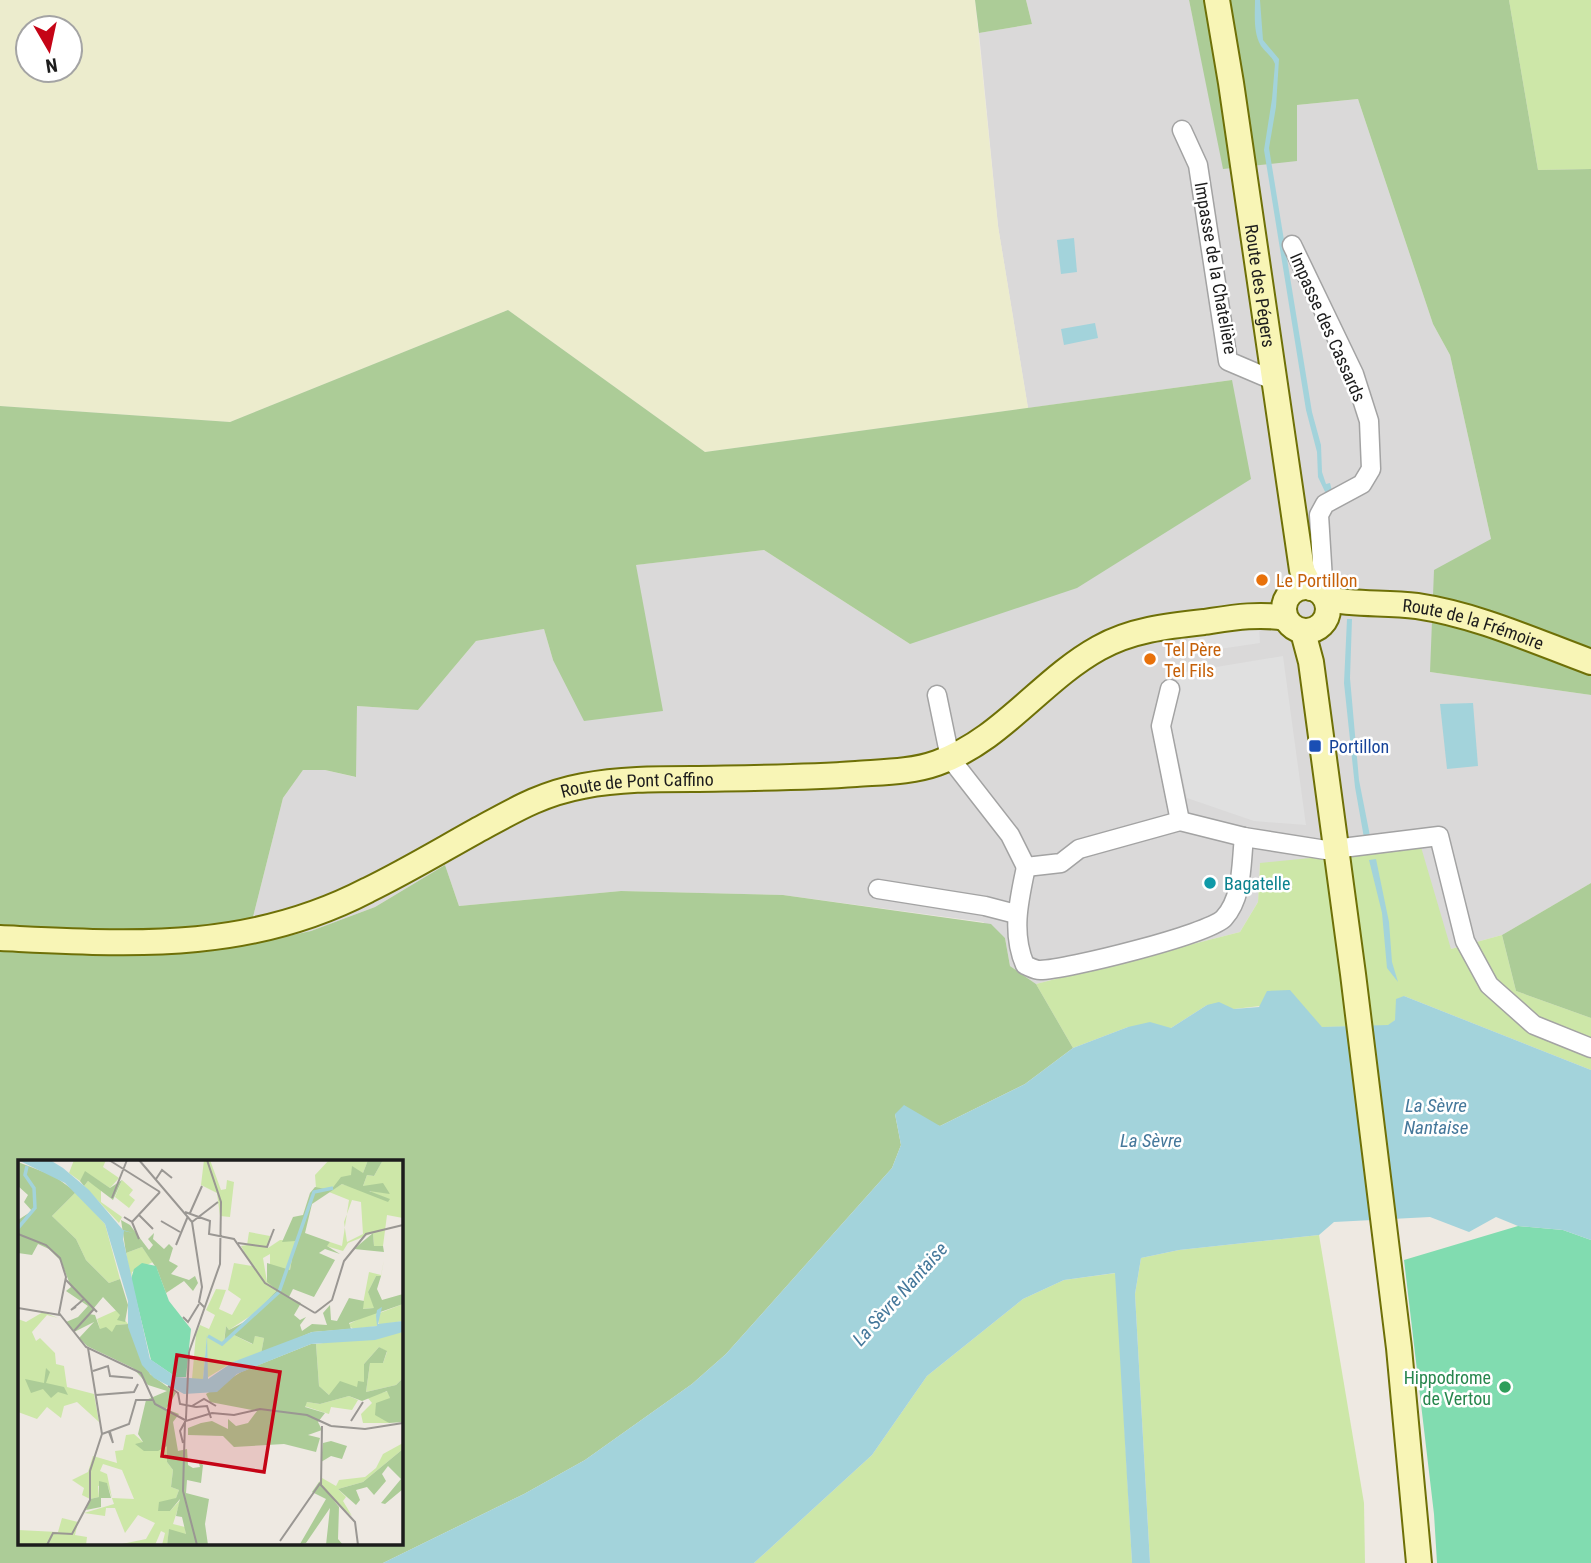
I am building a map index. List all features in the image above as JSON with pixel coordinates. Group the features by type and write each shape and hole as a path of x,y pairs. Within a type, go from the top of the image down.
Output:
{"street":[{"name":"Route des Pégers","path":"1217,0 1307,604 1311,662 1399,1348 1419,1563"},
{"name":"Impasse de la Chatelière","path":"1182,130 1198,165 1228,360 1275,381"},
{"name":"Impasse des Cassards","path":"1292,245 1354,374 1369,421 1371,469 1362,484 1325,504 1319,515 1323,580 1307,604"},
{"name":"Route de la Frémoire","path":"1307,604 1417,606 1482,621 1591,662"},
{"name":"Route de Pont Caffino","path":"0,938 157,943 216,938 297,920 366,891 536,798 582,786 627,780 812,777 891,772 933,765 971,747 1076,664 1097,649 1122,637 1163,626 1307,604"},
{"path":"1170,689 1161,726 1180,821"},
{"path":"937,695 950,758 1010,835 1026,867 1016,915 1020,955 1025,965 1037,970 1077,966 1170,940 1222,921 1237,900 1244,837"},
{"path":"1026,867 1061,863 1079,849 1180,821 1244,837 1335,849 1439,836 1465,941 1489,985 1534,1025 1591,1048"},
{"path":"878,889 985,906 1016,915"}],"shaded area":[{"path":"1026,0 1189,0 1199,48 1297,105 1358,99 1433,324 1450,355 1491,539 1430,672 1591,695 1591,883 1502,935 1451,949 1260,863 1258,902 1240,932 1036,984 1010,966 1005,938 983,922 783,895 621,891 459,906 445,865 375,907 311,931 260,943 253,917 283,798 303,770 325,770 355,777 357,706 418,710 476,641 544,629 553,660 635,565 764,550 910,644 1232,380 1028,408 998,226 979,33 1032,24"},
{"path":"1259,625 1260,643 1192,653 1186,634"},
{"path":"1283,656 1306,825 1254,821 1187,798 1171,724 1180,673"}],"green space":[{"path":"0,0 975,0 998,226 1028,408 705,452 508,310 230,422 0,406"},
{"path":"975,0 1026,0 1032,24 979,33"},
{"path":"1189,0 1509,0 1538,170 1591,169 1591,695 1430,672 1434,570 1491,539 1450,355 1433,324 1358,99 1297,105 1297,161 1223,169"},
{"path":"1509,0 1591,0 1591,169 1538,170"},
{"path":"508,310 705,452 1232,380 1251,479 1077,588 910,644 764,550 636,565 663,711 584,721 553,660 544,629 476,641 418,710 357,706 356,777 325,770 303,770 283,798 253,917 260,942 311,931 375,907 445,865 459,906 621,891 783,895 991,924 1005,938 1010,966 1036,984 1073,1048 1025,1084 940,1126 895,1114 901,1145 892,1168 726,1354 692,1384 585,1460 524,1494 383,1563 0,1563 0,406 230,422"},
{"path":"1421,847 1451,949 1502,935 1516,991 1591,1018 1591,1070 1404,996 1395,1020 1388,1026 1322,1027 1260,1006 1234,1009 1207,1005 1171,1028 1128,1027 1073,1048 1036,984 1240,932 1258,902 1260,863"},
{"path":"1591,883 1591,1018 1516,991 1502,935"},
{"name":"Hippodrome de Vertou","path":"1518,1226 1563,1230 1591,1240 1591,1563 1437,1563 1434,1514 1404,1260"},
{"path":"1319,1235 1364,1503 1365,1563 1150,1563 1135,1294 1141,1258 1179,1250"},
{"path":"1116,1273 1132,1563 754,1563 872,1455 927,1376 1023,1299 1064,1280"}],"water":[{"path":"1255,0 1260,0 1263,40 1279,59 1276,107 1269,148 1312,412 1321,445 1322,472 1332,491 1327,496 1318,477 1317,452 1306,410 1264,150 1275,64 1261,46 1257,35"},
{"path":"1074,238 1077,272 1061,274 1057,240"},
{"path":"1095,323 1098,338 1064,345 1061,329"},
{"path":"1347,619 1352,619 1350,678 1359,780 1370,836 1364,838 1355,787 1344,683"},
{"path":"1473,703 1478,766 1447,769 1440,704"},
{"path":"1376,859 1389,922 1392,962 1398,982 1387,968 1382,913 1369,860"},
{"name":"La Sèvre","path":"1290,990 1322,1027 1388,1025 1395,1020 1396,999 1404,996 1591,1070 1591,1240 1563,1230 1518,1226 1496,1217 1469,1232 1430,1217 1334,1222 1319,1235 1179,1250 1141,1258 1135,1294 1150,1563 1132,1563 1115,1273 1064,1280 1023,1299 927,1376 872,1455 754,1563 383,1563 524,1494 585,1460 692,1384 726,1354 892,1168 901,1145 895,1114 904,1105 940,1126 1025,1084 1073,1048 1128,1027 1150,1022 1171,1028 1207,1005 1219,1002 1234,1009 1259,1007 1267,991"}],"place":[{"name":"Le Portillon","path":"1262,580"},
{"name":"Tel Père Tel Fils","path":"1150,659"},
{"name":"Portillon","path":"1315,746"},
{"name":"Bagatelle","path":"1210,883"},
{"name":"Hippodrome de Vertou","path":"1505,1387"}],"water label":[{"name":"La Sèvre Nantaise","path":"1436,1116"},
{"name":"La Sèvre Nantaise","path":"900,1294"}]}
